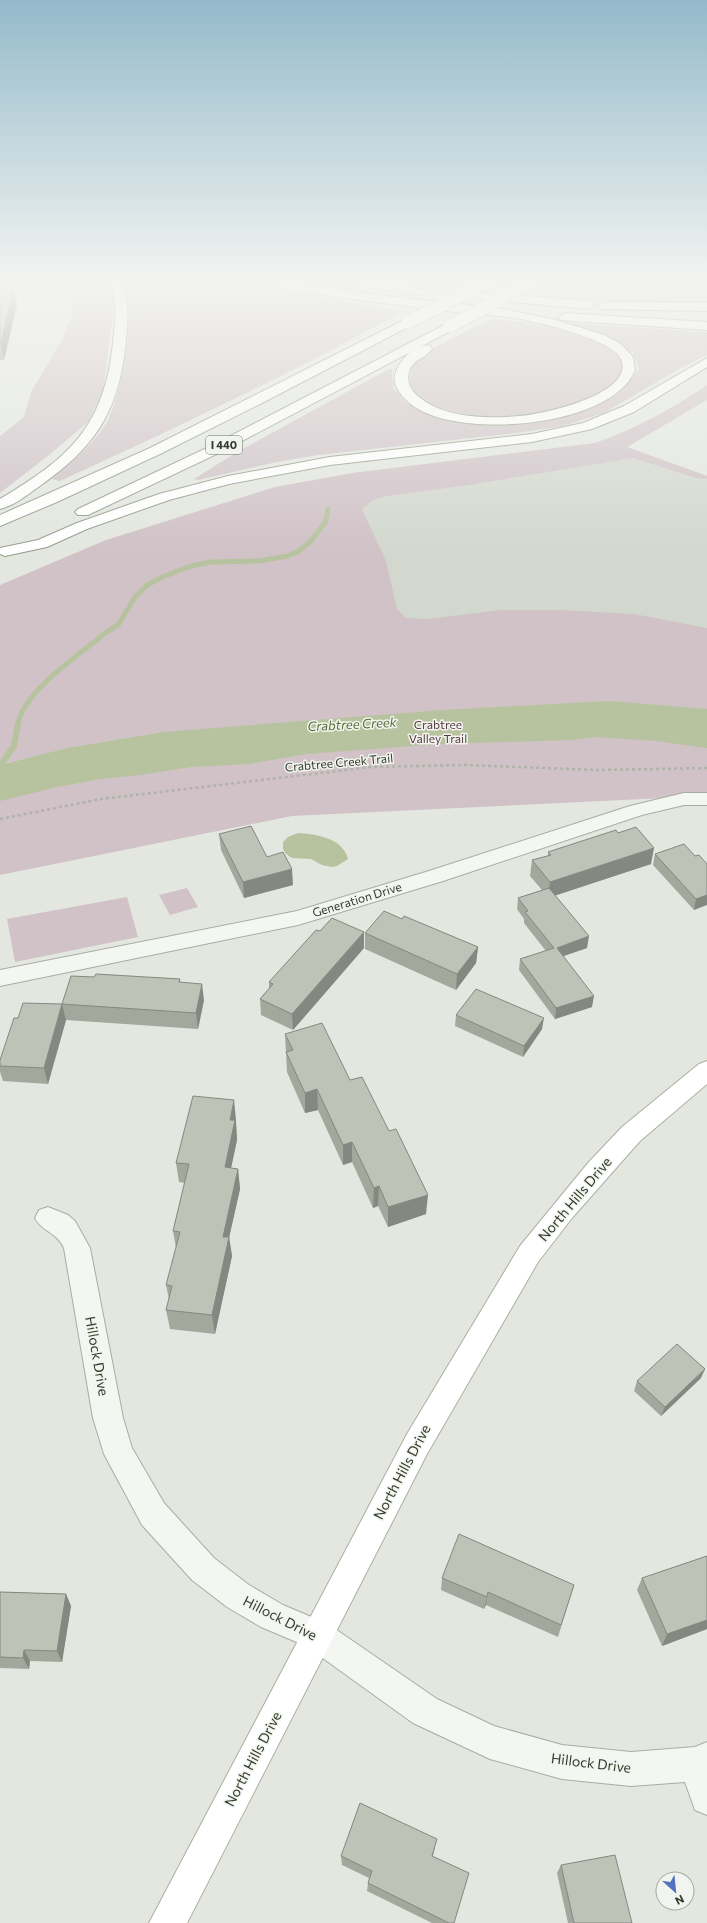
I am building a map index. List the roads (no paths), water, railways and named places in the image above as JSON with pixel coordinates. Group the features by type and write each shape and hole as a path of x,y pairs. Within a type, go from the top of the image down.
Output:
{"main road":[{"path":"0,505 24,491 68,457 82,443 97,425 107,405 116,373"},
{"name":"I 440","path":"0,521 116,470 309,373"},
{"name":"I 440","path":"3,552 28,536 116,497 218,448 362,373"},
{"path":"403,373 401,377 402,383 406,392 414,399 435,410 452,416 474,420 505,421 526,420 547,416 594,400 612,390 626,377 628,373"},
{"path":"3,552 42,544 82,526 164,497 263,472 359,457 532,438 587,426 629,410 690,373"},
{"name":"North Hills Drive","path":"167,1923 318,1636 358,1554 417,1444 529,1254 563,1210 621,1144 707,1070"}],"street":[{"name":"Generation Drive","path":"0,978 48,970 291,919 436,876 637,810 684,799 707,799"},
{"name":"Hillock Drive","path":"48,1218 62,1223 72,1235 77,1248 108,1418 119,1454 153,1514 175,1540 203,1568 238,1596 272,1616 318,1636 425,1711 490,1742 562,1762 631,1769 702,1762"},
{"path":"702,1762 707,1798"}],"water":[{"name":"Crabtree Creek","path":"609,701 707,709 707,748 656,741 595,737 572,740 439,744 306,754 249,764 191,767 140,775 100,779 57,787 0,801 0,765 67,748 163,732 443,710"},
{"path":"298,833 328,838 341,846 348,859 337,866 332,867 322,865 311,859 292,858 286,854 283,849 283,842 288,837"}],"waterway":[{"path":"18,724 22,712 30,699 41,687 54,674 105,633 118,625 135,597 147,585 191,566 211,562 259,561 288,556 297,552 311,541 326,521 328,509"},
{"path":"0,766 14,746 18,723"}],"park label":[{"name":"Crabtree Valley Trail","path":"438,732"}]}
